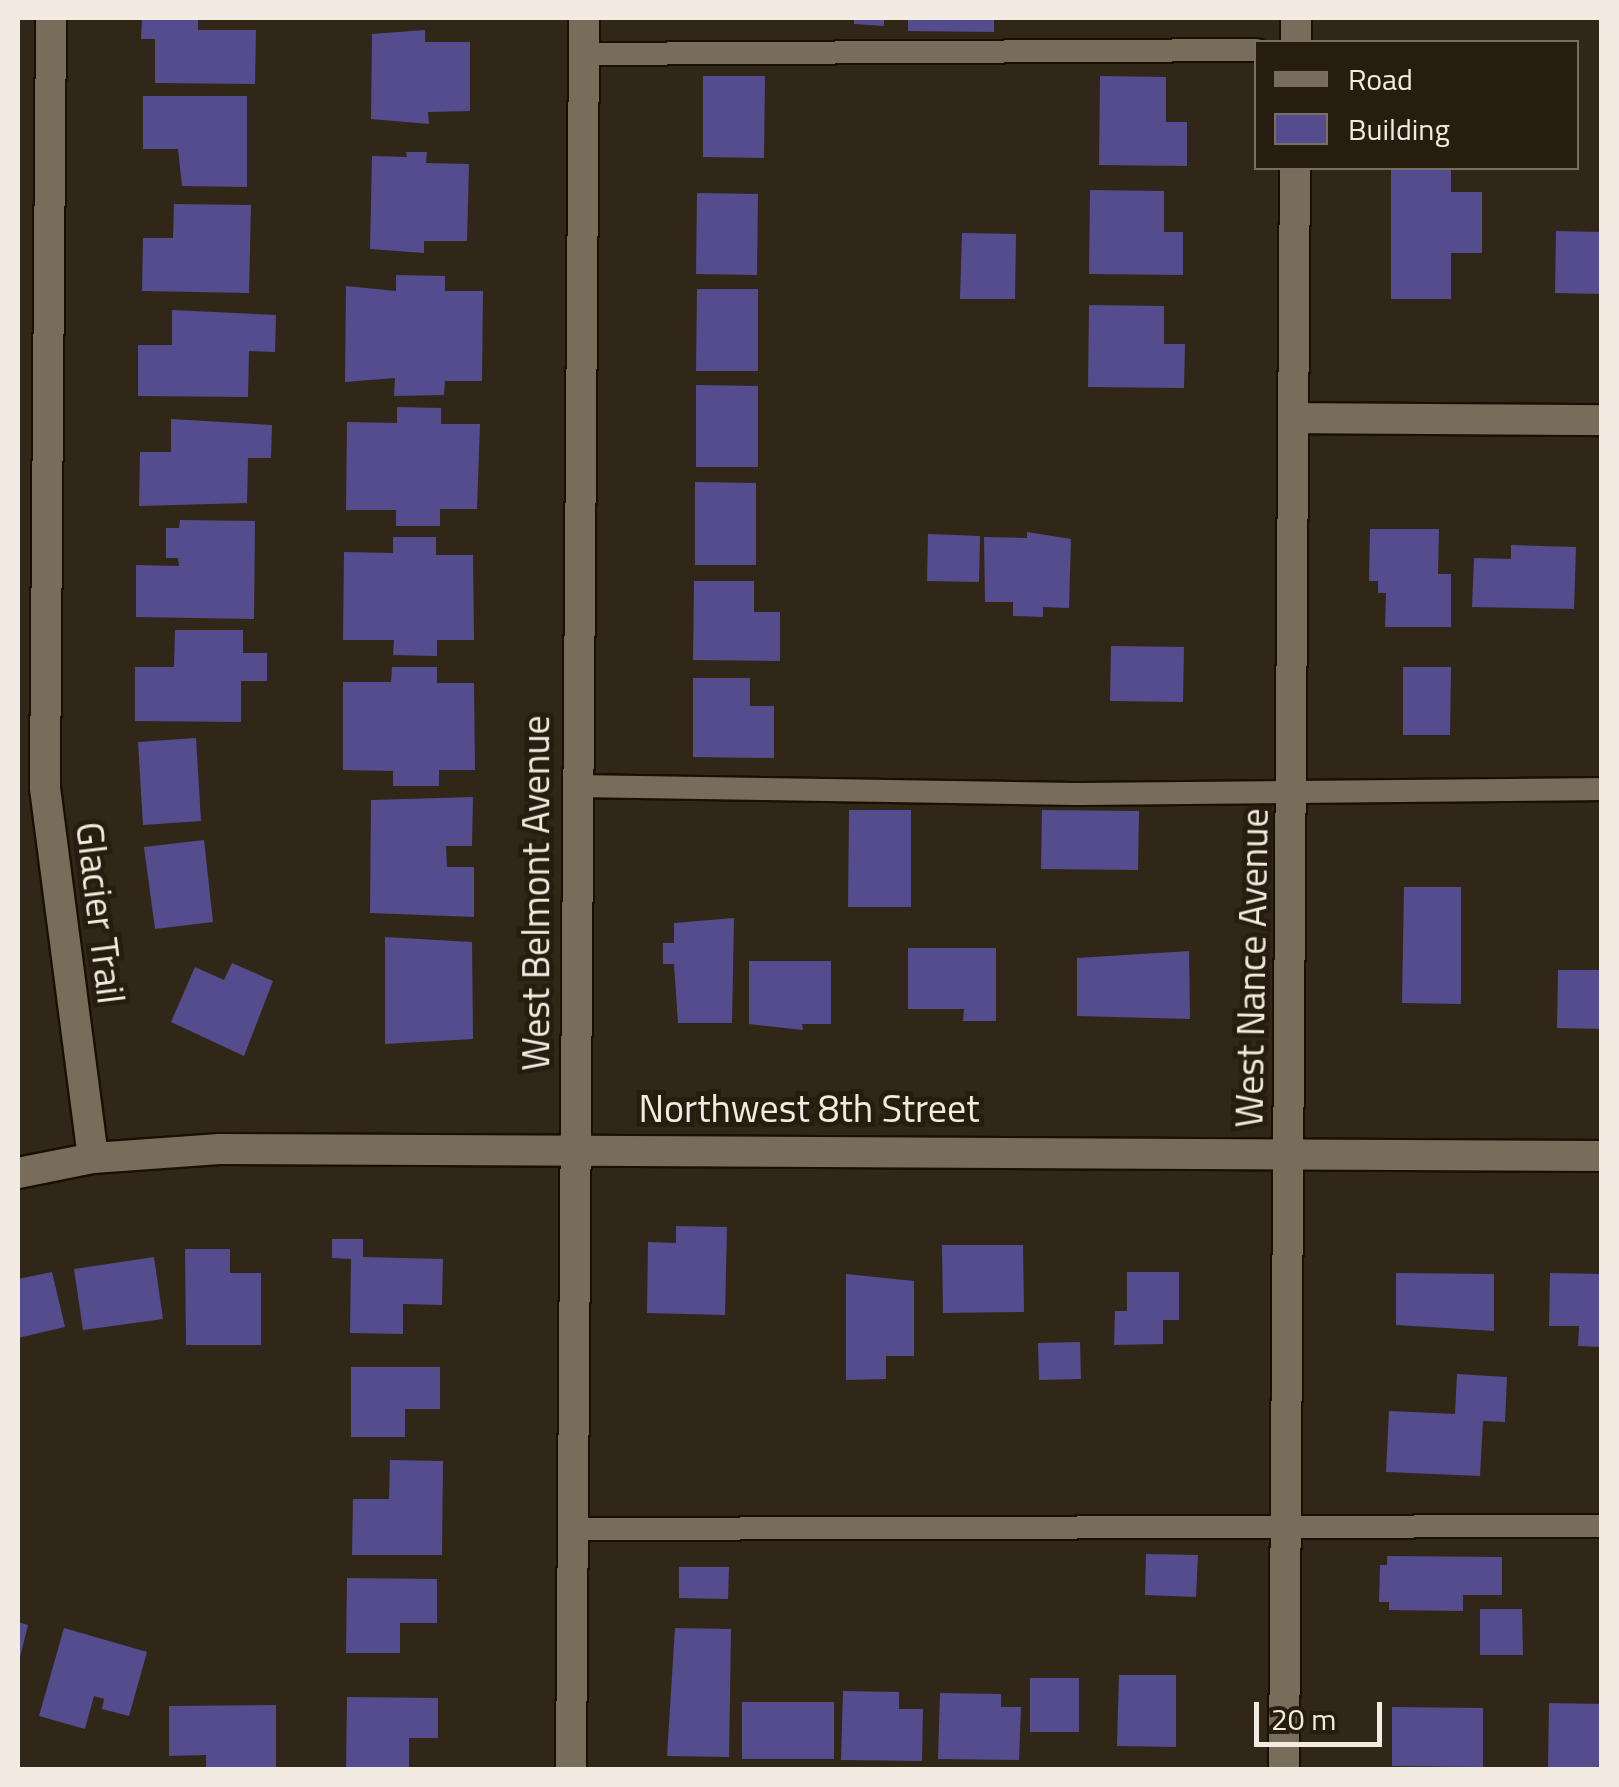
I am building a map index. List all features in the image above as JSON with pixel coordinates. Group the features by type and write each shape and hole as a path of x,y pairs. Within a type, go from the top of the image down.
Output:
{"street":[{"name":"Glacier Trail","path":"51,18 32,243 45,788 93,1158"},
{"name":"West Belmont Avenue","path":"571,1770 584,18"},
{"name":"West Nance Avenue","path":"1284,1770 1294,788 1295,170"},
{"path":"1294,418 1602,420"},
{"name":"Northwest 8th Street","path":"18,1174 93,1158 220,1149 1602,1156"}],"lane":[{"path":"583,54 1254,50"},
{"path":"576,786 1080,794 1294,788 1602,789"},
{"path":"572,1529 1602,1526"}],"building":[{"path":"142,18 198,18 198,30 256,30 255,84 155,83 155,39 141,39"},
{"path":"854,18 884,18 884,26 854,24"},
{"path":"908,18 994,18 994,32 908,31"},
{"path":"425,30 425,42 470,42 470,111 428,112 429,124 371,119 372,34"},
{"path":"703,76 765,76 764,158 703,157"},
{"path":"1100,76 1166,77 1166,122 1187,122 1187,166 1099,165"},
{"path":"143,96 247,96 247,187 182,186 178,149 143,149"},
{"path":"406,152 427,152 426,163 469,164 467,241 424,241 424,253 370,249 372,156 407,157"},
{"path":"1391,170 1451,170 1451,192 1482,192 1482,253 1451,253 1451,299 1391,299"},
{"path":"1090,190 1164,191 1164,232 1183,232 1183,275 1089,274"},
{"path":"697,193 758,194 757,275 696,274"},
{"path":"174,204 251,205 249,293 142,291 143,238 173,238"},
{"path":"1556,231 1602,232 1602,294 1555,293"},
{"path":"962,233 1016,234 1015,299 960,299"},
{"path":"396,275 445,276 445,291 483,291 482,381 445,381 444,395 394,396 395,378 345,382 346,286 396,291"},
{"path":"697,289 758,289 758,371 696,371"},
{"path":"1089,305 1164,306 1164,344 1185,344 1184,388 1088,387"},
{"path":"172,310 276,315 275,352 249,351 248,397 138,396 138,345 172,345"},
{"path":"696,385 758,386 758,467 696,467"},
{"path":"397,407 441,408 441,424 480,424 477,509 440,509 440,526 396,526 396,510 346,510 347,422 397,423"},
{"path":"171,419 272,425 271,458 248,458 247,503 139,506 140,452 171,452"},
{"path":"695,482 756,483 756,565 695,565"},
{"path":"180,520 255,521 254,619 136,617 136,565 179,566 178,558 166,558 166,528 179,528"},
{"path":"1370,529 1439,529 1438,574 1451,574 1451,627 1385,627 1386,593 1378,593 1378,581 1369,581"},
{"path":"1027,532 1071,539 1069,608 1043,607 1043,617 1013,616 1013,602 985,602 984,537 1027,538"},
{"path":"928,534 980,536 979,582 927,581"},
{"path":"393,537 436,537 436,555 473,555 474,640 437,640 437,656 393,655 394,640 343,640 344,552 393,553"},
{"path":"1511,545 1576,547 1574,609 1472,607 1474,558 1511,559"},
{"path":"694,581 754,581 754,612 780,612 780,661 693,660"},
{"path":"175,630 243,630 243,653 267,653 267,681 241,681 241,722 135,721 135,667 174,667"},
{"path":"1111,646 1184,647 1183,702 1110,701"},
{"path":"392,667 437,667 437,683 474,683 475,770 439,770 439,786 393,786 393,771 343,770 343,682 391,682"},
{"path":"1403,667 1451,667 1450,735 1403,735"},
{"path":"693,678 750,678 750,706 774,706 774,758 693,757"},
{"path":"196,738 201,821 143,825 138,742"},
{"path":"473,797 472,846 446,846 447,867 474,867 474,917 370,913 371,800"},
{"path":"849,810 911,810 911,907 848,907"},
{"path":"1042,810 1139,811 1138,870 1041,869"},
{"path":"204,840 213,922 155,929 144,847"},
{"path":"1404,887 1461,887 1461,1004 1402,1003"},
{"path":"734,918 732,1023 678,1023 674,964 663,964 663,943 674,943 674,923"},
{"path":"385,937 472,942 473,1039 385,1044"},
{"path":"908,948 996,948 996,1021 963,1021 964,1009 908,1009"},
{"path":"1189,951 1190,1019 1077,1016 1077,958"},
{"path":"749,961 831,961 831,1024 802,1024 803,1030 749,1024"},
{"path":"232,963 273,981 244,1056 171,1022 195,967 224,980"},
{"path":"1558,970 1602,970 1602,1029 1557,1028"},
{"path":"676,1226 727,1227 725,1315 647,1313 648,1242 676,1243"},
{"path":"332,1239 363,1239 363,1257 443,1259 442,1305 403,1304 403,1334 350,1333 351,1259 332,1258"},
{"path":"942,1245 1023,1245 1024,1312 943,1313"},
{"path":"185,1249 230,1249 230,1273 261,1273 261,1345 186,1345"},
{"path":"154,1257 163,1319 83,1330 74,1269"},
{"path":"52,1272 65,1327 18,1338 18,1279"},
{"path":"1127,1272 1179,1272 1179,1320 1163,1320 1163,1344 1114,1345 1115,1311 1127,1311"},
{"path":"1396,1273 1494,1274 1494,1331 1396,1325"},
{"path":"1550,1273 1602,1274 1602,1347 1578,1346 1579,1326 1549,1326"},
{"path":"846,1274 914,1281 914,1356 886,1356 886,1379 846,1380"},
{"path":"1080,1342 1081,1379 1039,1380 1038,1343"},
{"path":"351,1367 440,1367 440,1409 405,1409 405,1437 351,1437"},
{"path":"1457,1374 1507,1377 1505,1422 1483,1421 1480,1476 1386,1472 1389,1411 1455,1414"},
{"path":"390,1460 443,1461 442,1555 352,1555 353,1499 389,1499"},
{"path":"1146,1554 1198,1555 1196,1597 1145,1595"},
{"path":"1387,1556 1502,1557 1502,1595 1463,1595 1463,1611 1389,1610 1389,1602 1379,1602 1380,1565 1387,1565"},
{"path":"679,1567 729,1567 728,1599 679,1598"},
{"path":"347,1578 437,1579 437,1623 400,1623 400,1653 346,1653"},
{"path":"1480,1609 1522,1609 1523,1655 1480,1655"},
{"path":"18,1622 28,1625 19,1661 18,1661"},
{"path":"64,1628 147,1652 129,1716 102,1709 104,1699 94,1696 85,1729 39,1716"},
{"path":"675,1628 731,1629 729,1757 667,1756"},
{"path":"1119,1675 1176,1675 1176,1747 1117,1746"},
{"path":"1030,1678 1079,1678 1079,1732 1030,1732"},
{"path":"843,1691 899,1692 899,1709 923,1709 922,1761 841,1760"},
{"path":"940,1693 1001,1694 1001,1707 1021,1707 1019,1760 938,1759"},
{"path":"347,1697 438,1698 438,1738 409,1738 409,1770 346,1770"},
{"path":"742,1702 834,1702 834,1759 742,1759"},
{"path":"1549,1703 1602,1704 1602,1768 1548,1768"},
{"path":"276,1705 276,1767 206,1768 206,1755 169,1756 169,1706"},
{"path":"1392,1707 1483,1708 1483,1767 1392,1766"}]}
